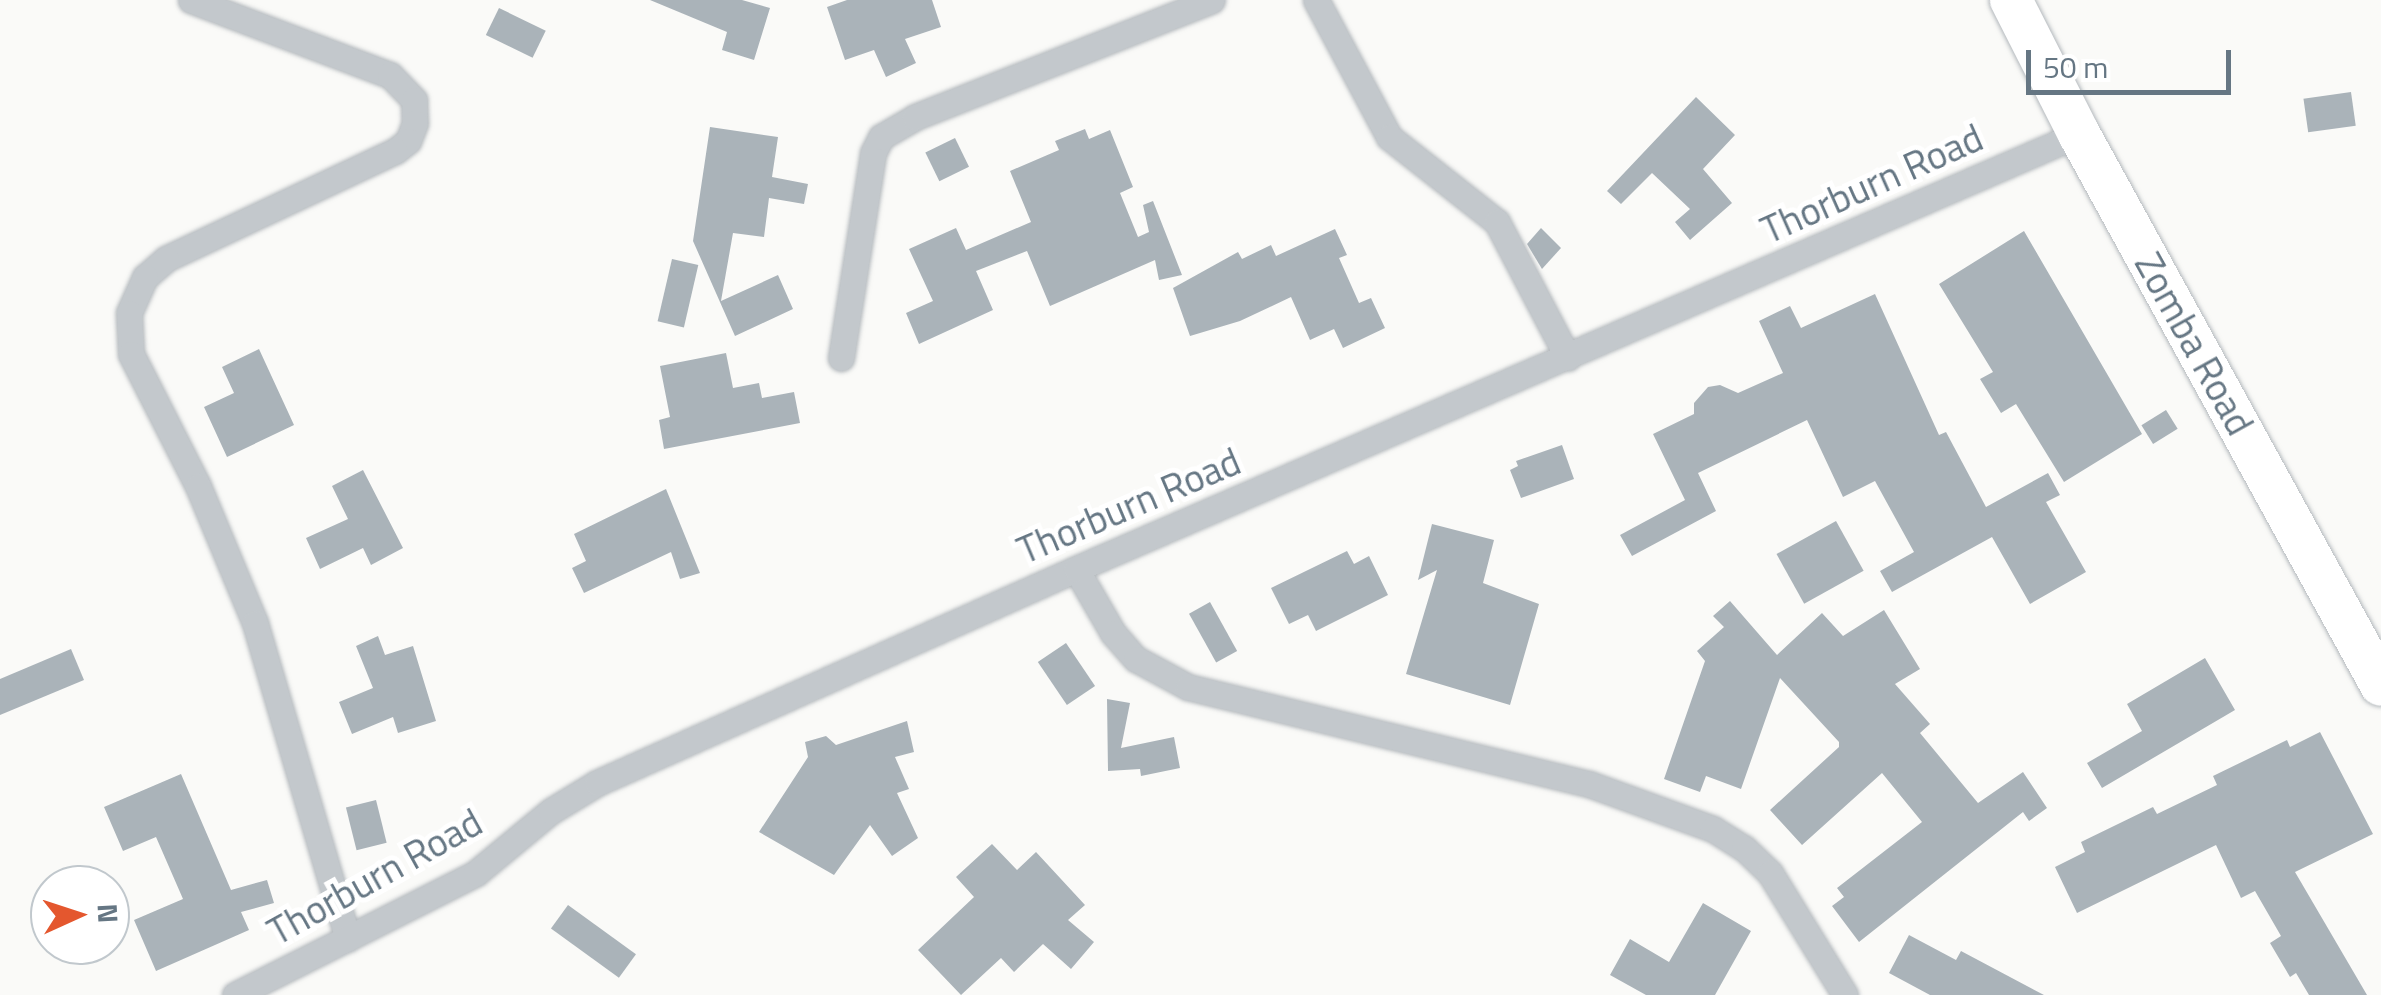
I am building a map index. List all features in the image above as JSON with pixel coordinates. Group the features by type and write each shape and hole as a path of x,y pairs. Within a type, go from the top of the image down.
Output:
{"highway":[{"name":"Zomba Road","path":"2011,0 2078,134 2381,685"}],"street":[{"path":"191,0 390,75 414,100 416,122 408,142 166,260 145,277 129,314 131,354 198,486 255,624 348,939"},
{"path":"841,358 873,153 881,137 915,117 1212,0"},
{"path":"1316,0 1389,137 1497,222 1568,358"},
{"name":"Thorburn Road","path":"235,995 476,873 551,811 597,783 1076,568 2078,134"},
{"path":"1076,568 1113,633 1136,659 1188,688 1589,784 1713,829 1744,848 1770,873 1845,995"}],"building":[{"path":"650,0 742,0 770,8 754,60 722,50 727,32"},
{"path":"847,0 932,0 941,27 905,39 916,63 886,77 874,50 845,60 827,7"},
{"path":"499,8 546,31 533,58 486,35"},
{"path":"2351,92 2356,126 2308,132 2303,99"},
{"path":"1696,97 1735,135 1703,169 1732,203 1690,240 1675,222 1690,209 1652,173 1621,204 1607,191"},
{"path":"710,127 778,137 772,177 808,184 804,204 769,198 764,237 733,233 721,301 778,275 793,309 735,336 693,241"},
{"path":"1085,129 1089,139 1110,130 1133,187 1120,193 1138,237 1149,232 1143,205 1153,201 1182,275 1159,280 1155,260 1050,306 1027,251 976,271 993,310 919,344 906,313 933,301 909,249 956,228 966,250 1031,222 1010,171 1059,150 1055,141"},
{"path":"955,138 969,167 939,181 925,152"},
{"path":"1541,228 1561,248 1542,269 1527,244"},
{"path":"1335,229 1347,255 1339,258 1359,303 1371,298 1385,328 1343,348 1334,329 1310,340 1291,297 1240,321 1190,336 1173,288 1238,252 1242,259 1271,245 1276,256"},
{"path":"2024,231 2142,434 2064,482 2016,404 2001,413 1980,379 1993,372 1939,284"},
{"path":"672,259 698,265 684,327 658,321"},
{"path":"1875,294 1939,435 1946,432 1986,507 2048,473 2060,495 2046,502 2086,572 2030,604 1992,537 1892,592 1880,571 1914,552 1875,481 1843,497 1807,420 1698,473 1716,511 1632,556 1620,535 1685,500 1653,434 1694,414 1694,403 1708,387 1720,385 1738,393 1783,373 1759,321 1790,306 1801,328"},
{"path":"259,349 294,425 227,457 204,407 234,393 222,367"},
{"path":"726,353 733,388 759,383 762,398 794,392 800,423 664,449 659,420 670,417 660,366"},
{"path":"2166,410 2178,429 2153,444 2141,425"},
{"path":"1562,445 1574,479 1521,498 1510,470 1518,466 1516,461"},
{"path":"363,470 403,548 371,565 363,548 320,569 306,538 348,519 332,486"},
{"path":"666,489 700,573 680,579 671,552 584,593 572,568 586,561 574,534"},
{"path":"1836,521 1864,571 1804,604 1777,554"},
{"path":"1432,524 1494,540 1483,583 1539,604 1510,705 1406,674 1437,570 1418,580"},
{"path":"1347,551 1354,564 1369,556 1388,595 1316,631 1308,615 1289,624 1271,588"},
{"path":"1730,601 1777,655 1822,613 1843,636 1884,610 1920,669 1895,684 1930,724 1920,733 1978,803 2023,772 2047,808 2029,821 2023,812 1859,942 1832,906 1844,897 1837,888 1922,822 1882,773 1802,845 1770,810 1839,747 1839,742 1780,678 1741,789 1706,776 1700,792 1664,779 1705,661 1697,651 1724,627 1713,616"},
{"path":"1210,602 1237,651 1216,663 1189,614"},
{"path":"378,636 385,655 413,646 436,721 398,733 393,717 352,734 339,702 373,688 356,646"},
{"path":"1066,643 1095,686 1067,705 1038,662"},
{"path":"71,649 84,680 0,715 0,679"},
{"path":"2205,658 2235,710 2102,788 2087,763 2142,731 2127,704"},
{"path":"1107,699 1130,703 1121,748 1174,737 1180,768 1141,776 1140,769 1108,771"},
{"path":"907,721 914,752 895,757 909,789 897,793 918,838 892,856 870,825 834,875 759,832 808,757 805,742 826,736 836,745"},
{"path":"2320,732 2373,834 2295,872 2367,995 2309,995 2296,973 2290,977 2270,943 2281,936 2255,891 2241,898 2216,845 2077,913 2055,867 2085,852 2081,842 2153,807 2157,814 2217,785 2213,776 2287,740 2290,747"},
{"path":"181,774 231,890 267,880 274,903 241,912 249,930 156,971 134,920 183,899 156,837 123,851 104,807"},
{"path":"376,800 387,843 357,850 346,807"},
{"path":"992,844 1017,870 1036,852 1085,905 1068,920 1094,942 1071,969 1043,944 1014,972 1001,958 961,995 918,950 974,897 956,877"},
{"path":"1703,903 1751,931 1715,995 1646,995 1610,975 1630,939 1669,962"},
{"path":"568,905 636,954 619,978 551,928"},
{"path":"1909,935 1956,960 1961,951 2044,995 1930,995 1889,973"}]}
